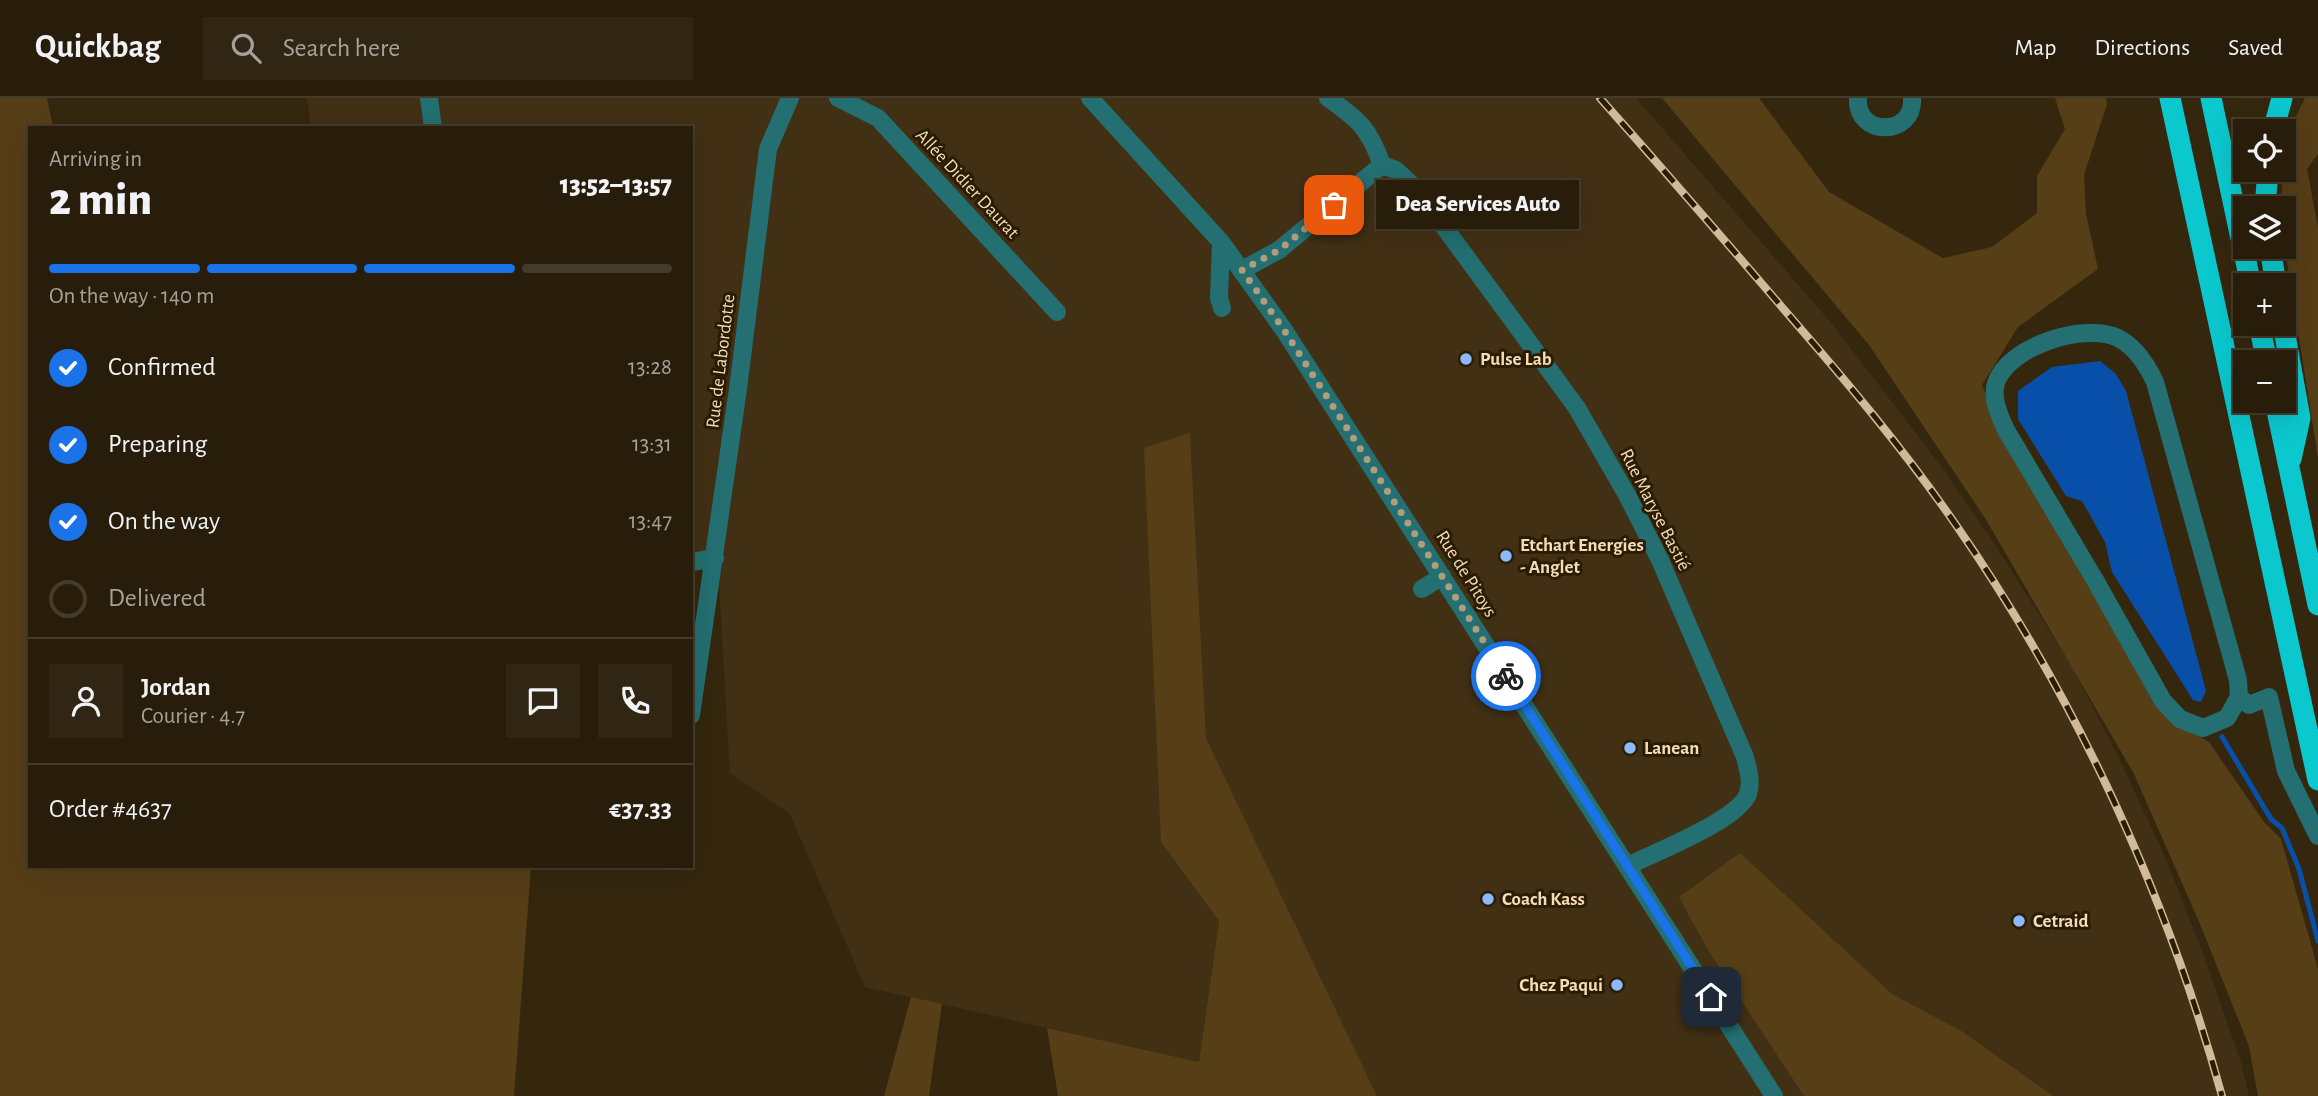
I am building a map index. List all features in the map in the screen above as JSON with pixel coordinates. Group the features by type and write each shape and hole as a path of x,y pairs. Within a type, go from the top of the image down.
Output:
{"highway":[{"path":"2155,98 2188,185"},
{"path":"2170,98 2318,780"},
{"path":"2211,98 2248,273"},
{"path":"2277,119 2283,98"},
{"path":"2285,336 2300,418 2289,468"},
{"path":"2278,413 2318,605"}],"street":[{"path":"429,98 433,126"},
{"name":"Rue de Labordotte","path":"693,702 748,318 768,149 790,98"},
{"name":"Allée Didier Daurat","path":"838,98 878,118 1057,312"},
{"name":"Rue de Pitoys","path":"1090,98 1221,242 1284,330 1774,1096"},
{"path":"1242,270 1279,250 1382,165 1374,144 1360,121 1328,98"},
{"path":"1842,98 1859,106 1868,123 1878,128 1901,124 1909,116 1912,98"},
{"name":"Rue Maryse Bastié","path":"1382,165 1396,170 1411,183 1577,408 1627,495 1660,560 1745,757 1750,780 1748,795 1736,810 1704,829 1628,866"},
{"path":"1221,242 1219,298 1222,308"},
{"path":"2239,697 2227,718 2203,728 2180,719 2163,701 2006,430 1996,405 1996,383 2013,358 2040,344 2074,334 2102,334 2118,338 2135,350 2147,365 2155,383 2231,654 2238,680 2239,697 2249,705 2269,697 2286,771 2318,836"},
{"path":"693,562 715,558"},
{"path":"1422,589 1442,576"}],"shaded area":[{"path":"0,98 47,98 53,126 28,126 28,868 531,868 514,1096 0,1096"},
{"path":"307,98 1636,98 1833,325 1943,469 2071,665 2116,752 2166,859 2205,959 2241,1062 2249,1096 1377,1096 1206,738 1190,434 1161,842 1219,921 1199,1062 865,987 790,814 730,773 718,564 693,571 693,126 311,126"},
{"path":"1662,98 1759,98 1829,192 1943,258 1992,247 2037,213 2037,176 2065,129 2055,98 2106,98 2107,104 2084,175 2086,214 2098,269 2018,327 1982,385 1997,424 2168,718 2209,742 2264,822 2281,839 2318,969 2318,1096 2258,1096 2249,1046 2200,924 2134,774 1985,518 1869,345"},
{"path":"2305,98 2318,98 2318,154 2307,169 2318,227 2318,458 2296,319 2296,273 2289,273 2287,259 2296,259 2296,196 2282,196 2282,182 2296,182 2295,119"},
{"path":"1190,433 1206,738 1377,1096 1058,1096 1047,1028 1199,1062 1219,921 1161,842 1144,448"},
{"path":"1740,853 1892,994 1963,1032 2053,1096 1804,1096 1708,950 1679,897"},
{"path":"911,997 942,1004 929,1096 884,1096"}],"water":[{"path":"2100,361 2116,374 2126,391 2206,691 2201,702 2193,700 2112,572 2105,542 2082,501 2066,496 2018,419 2018,391 2052,367"}],"waterway":[{"path":"2222,737 2271,819 2282,828 2299,869 2318,941"}],"railway":[{"path":"1600,98 1871,413 1936,496 2000,591 2078,728 2113,799 2174,945 2222,1096"}],"way so far":[{"path":"1334,205 1279,250 1242,270 1284,330 1506,676"}],"place":[{"name":"Dea Services Auto","path":"1334,205"},
{"name":"Pulse Lab","path":"1466,359"},
{"name":"Etchart Energies - Anglet","path":"1506,556"},
{"name":"Lanean","path":"1630,748"},
{"name":"Coach Kass","path":"1488,899"},
{"name":"Cetraid","path":"2019,921"},
{"name":"Chez Paqui","path":"1617,985"}],"route":[{"path":"1506,676 1711,997"}]}
